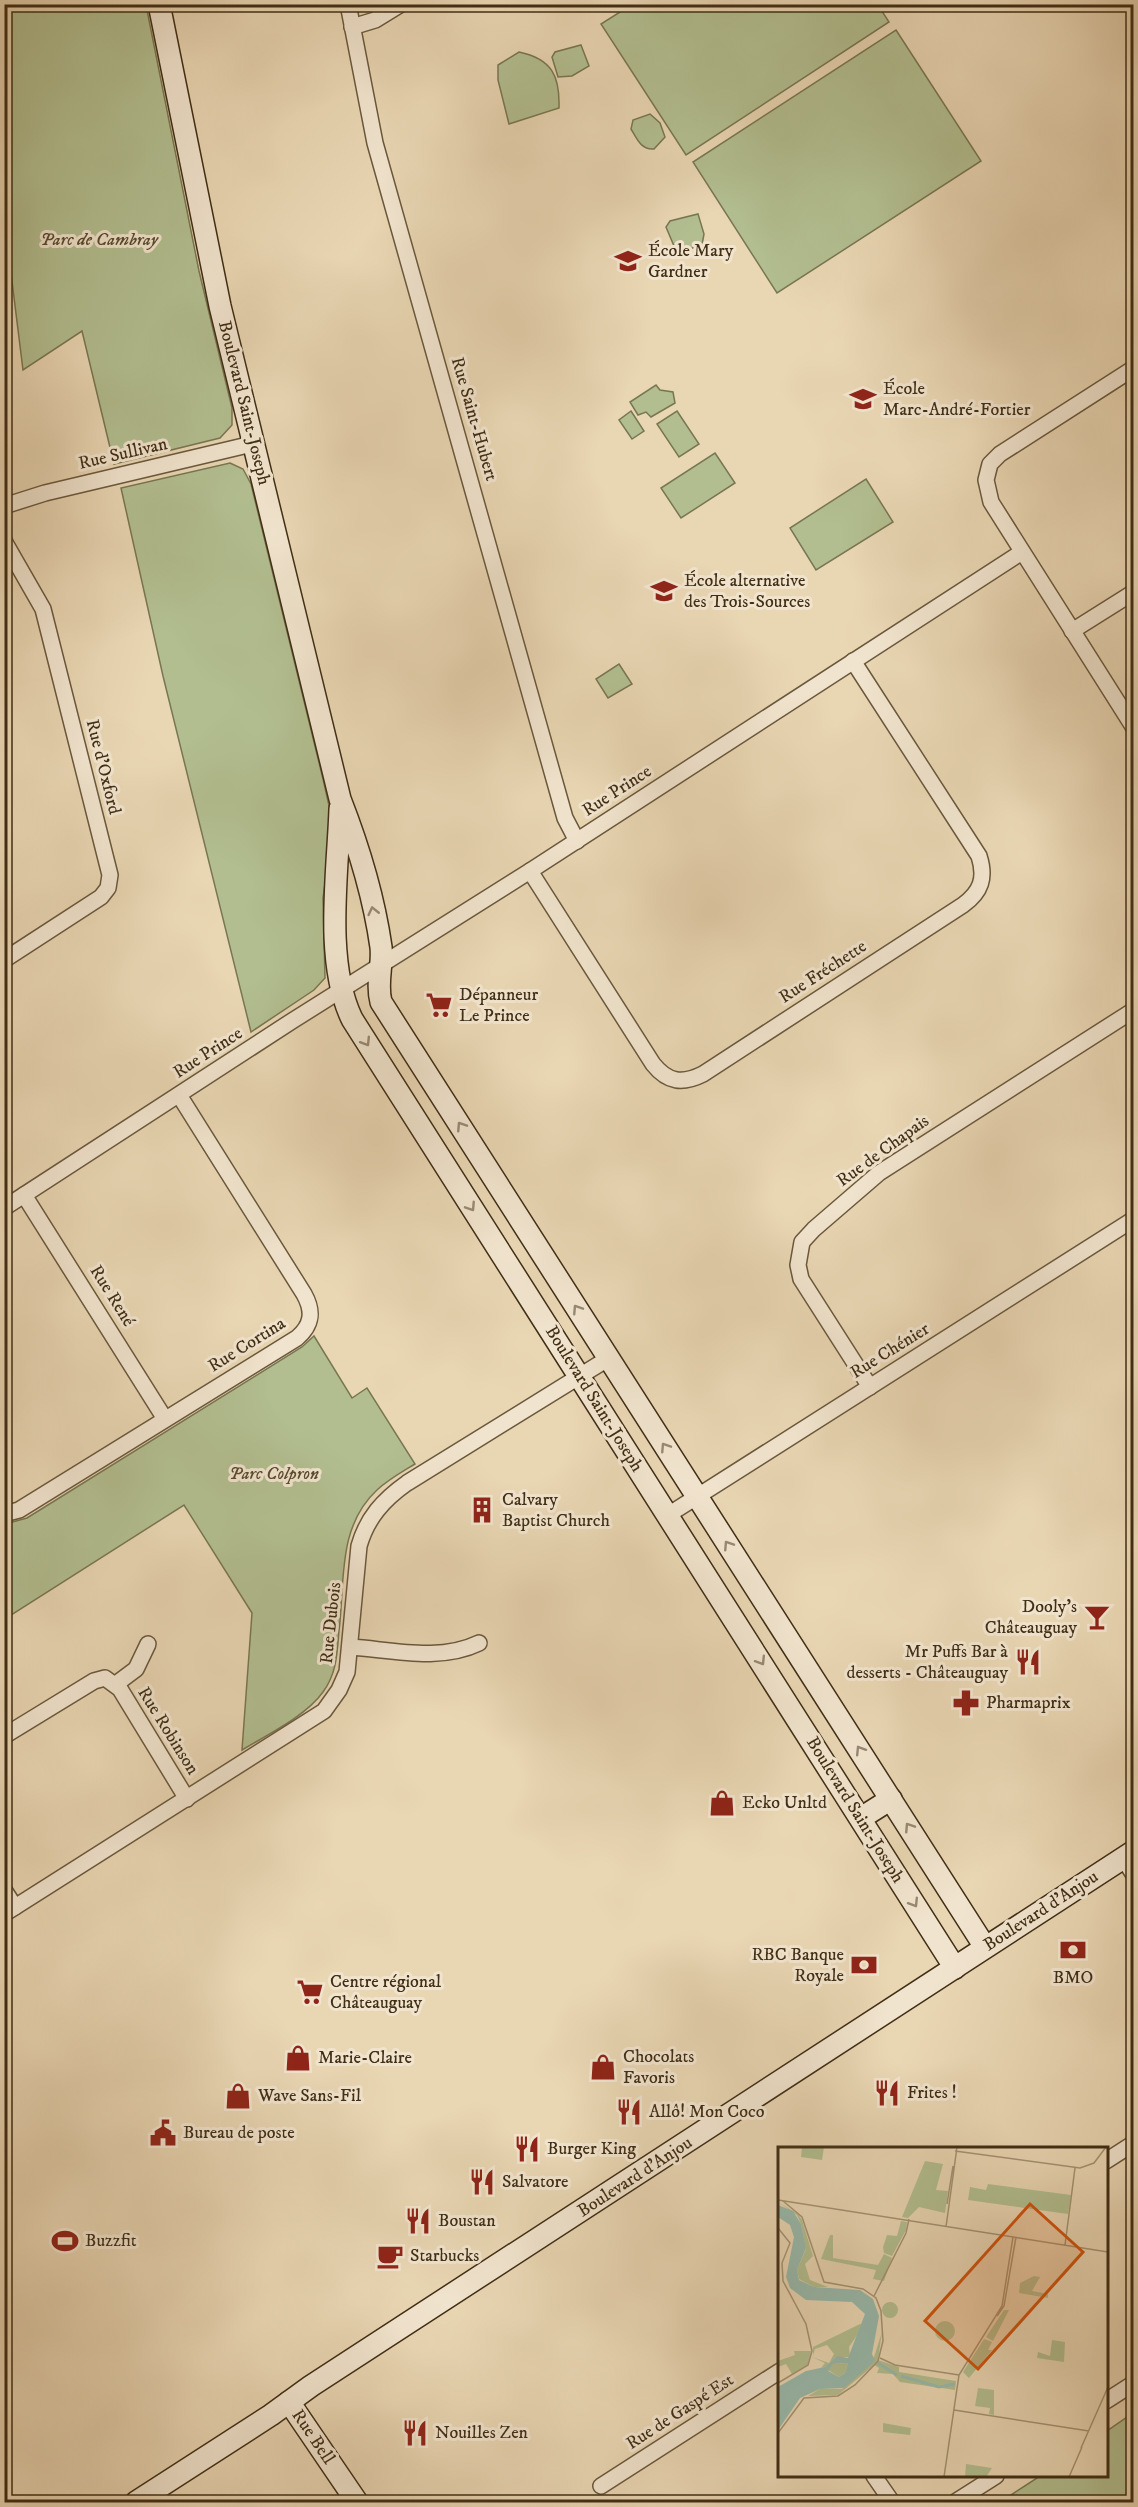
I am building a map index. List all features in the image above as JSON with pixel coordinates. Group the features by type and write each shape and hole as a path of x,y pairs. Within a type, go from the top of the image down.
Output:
{"street":[{"name":"Boulevard Saint-Joseph","path":"159,4 206,240 252,444 340,799 361,860 381,946 378,981 381,1002 985,1947"},
{"name":"Rue Saint-Hubert","path":"348,4 378,153 565,818 577,841"},
{"path":"352,27 375,20 401,4"},
{"path":"1134,368 1015,443 990,464 986,480 988,494 1022,552 1134,728"},
{"name":"Rue Sullivan","path":"4,506 45,493 252,444"},
{"name":"Rue d'Oxford","path":"4,541 43,609 110,875 108,888 101,897 4,960"},
{"name":"Rue Prince","path":"4,1208 343,989 530,872 1022,552"},
{"path":"1072,631 1134,592"},
{"name":"Rue Fréchette","path":"530,872 653,1064 659,1072 677,1082 686,1082 703,1074 943,918 970,900 980,888 983,873 979,856 853,661"},
{"name":"Boulevard Saint-Joseph","path":"340,799 334,906 338,961 352,1019 955,1968"},
{"name":"Rue de Chapais","path":"870,1387 801,1279 798,1265 802,1242 814,1229 889,1166 1134,1010"},
{"name":"Rue Cortina","path":"4,1514 19,1510 297,1338 308,1327 311,1310 304,1294 179,1095"},
{"name":"Rue René","path":"24,1195 165,1419"},
{"name":"Rue Chénier","path":"668,1515 1134,1219"},
{"name":"Rue Dubois","path":"10,1910 324,1710 343,1683 351,1647 359,1546 374,1512 407,1484 609,1358"},
{"path":"730,1612 760,1593"},
{"path":"351,1647 442,1654 464,1650 479,1643"},
{"name":"Rue Robinson","path":"116,1684 136,1669 148,1644"},
{"name":"Rue Robinson","path":"4,1736 94,1681 105,1678 116,1684 187,1799"},
{"path":"861,1818 891,1799"},
{"name":"Boulevard d'Anjou","path":"136,2502 985,1947 1130,1861"},
{"path":"4,1890 10,1910"},
{"path":"1108,2160 1134,2143"},
{"name":"Rue de Gaspé Est","path":"601,2486 778,2372"},
{"path":"1108,2401 1134,2384"},
{"name":"Rue Bell","path":"289,2402 357,2502"},
{"path":"875,2477 892,2502"},
{"path":"955,2502 993,2477"}],"green space":[{"name":"Parc de Cambray","path":"4,5 146,5 199,271 232,408 232,425 220,438 114,464 82,331 23,370 4,217"},
{"path":"631,5 878,5 889,22 686,155 601,24"},
{"path":"896,30 981,161 777,293 693,162"},
{"path":"581,45 589,66 572,76 558,77 552,57 555,52"},
{"path":"519,52 539,59 552,71 558,87 559,108 509,124 498,80 498,65"},
{"path":"650,114 660,123 665,137 654,149 643,146 631,129 633,120"},
{"path":"698,214 704,234 702,245 677,253 666,227 670,221"},
{"path":"656,385 660,390 673,392 675,403 651,417 646,412 638,415 630,402"},
{"path":"631,411 644,431 632,439 619,420"},
{"path":"677,411 699,444 679,457 657,424"},
{"path":"715,453 735,483 681,518 661,488"},
{"path":"230,463 243,469 251,484 323,779 330,810 332,834 323,898 325,978 314,990 251,1032 163,676 121,488"},
{"path":"866,479 893,522 816,570 790,528"},
{"path":"619,664 632,684 608,698 596,679"},
{"name":"Parc Colpron","path":"314,1336 352,1398 367,1388 415,1464 377,1490 364,1505 355,1521 345,1556 336,1663 328,1685 307,1709 242,1750 252,1613 184,1505 5,1619 5,1524 27,1518 302,1347"},
{"path":"1133,2413 1133,2502 1000,2502 1038,2477 1108,2477 1108,2430"}],"place":[{"name":"École Mary Gardner","path":"628,261"},
{"name":"École Marc-André-Fortier","path":"863,399"},
{"name":"École alternative des Trois-Sources","path":"664,591"},
{"name":"Dépanneur Le Prince","path":"439,1005"},
{"name":"Calvary Baptist Church","path":"482,1510"},
{"name":"Dooly's Châteauguay","path":"1097,1617"},
{"name":"Mr Puffs Bar à desserts - Châteauguay","path":"1028,1662"},
{"name":"Pharmaprix","path":"966,1703"},
{"name":"Ecko Unltd","path":"722,1803"},
{"name":"BMO","path":"1073,1950"},
{"name":"RBC Banque Royale","path":"864,1965"},
{"name":"Centre régional Châteauguay","path":"310,1992"},
{"name":"Marie-Claire","path":"298,2058"},
{"name":"Chocolats Favoris","path":"603,2067"},
{"name":"Frites !","path":"887,2093"},
{"name":"Wave Sans-Fil","path":"238,2096"},
{"name":"Allô! Mon Coco","path":"629,2112"},
{"name":"Bureau de poste","path":"163,2133"},
{"name":"Burger King","path":"527,2149"},
{"name":"Salvatore","path":"482,2182"},
{"name":"Boustan","path":"418,2221"},
{"name":"Buzzfit","path":"65,2241"},
{"name":"Starbucks","path":"390,2256"},
{"name":"Nouilles Zen","path":"415,2433"}]}
